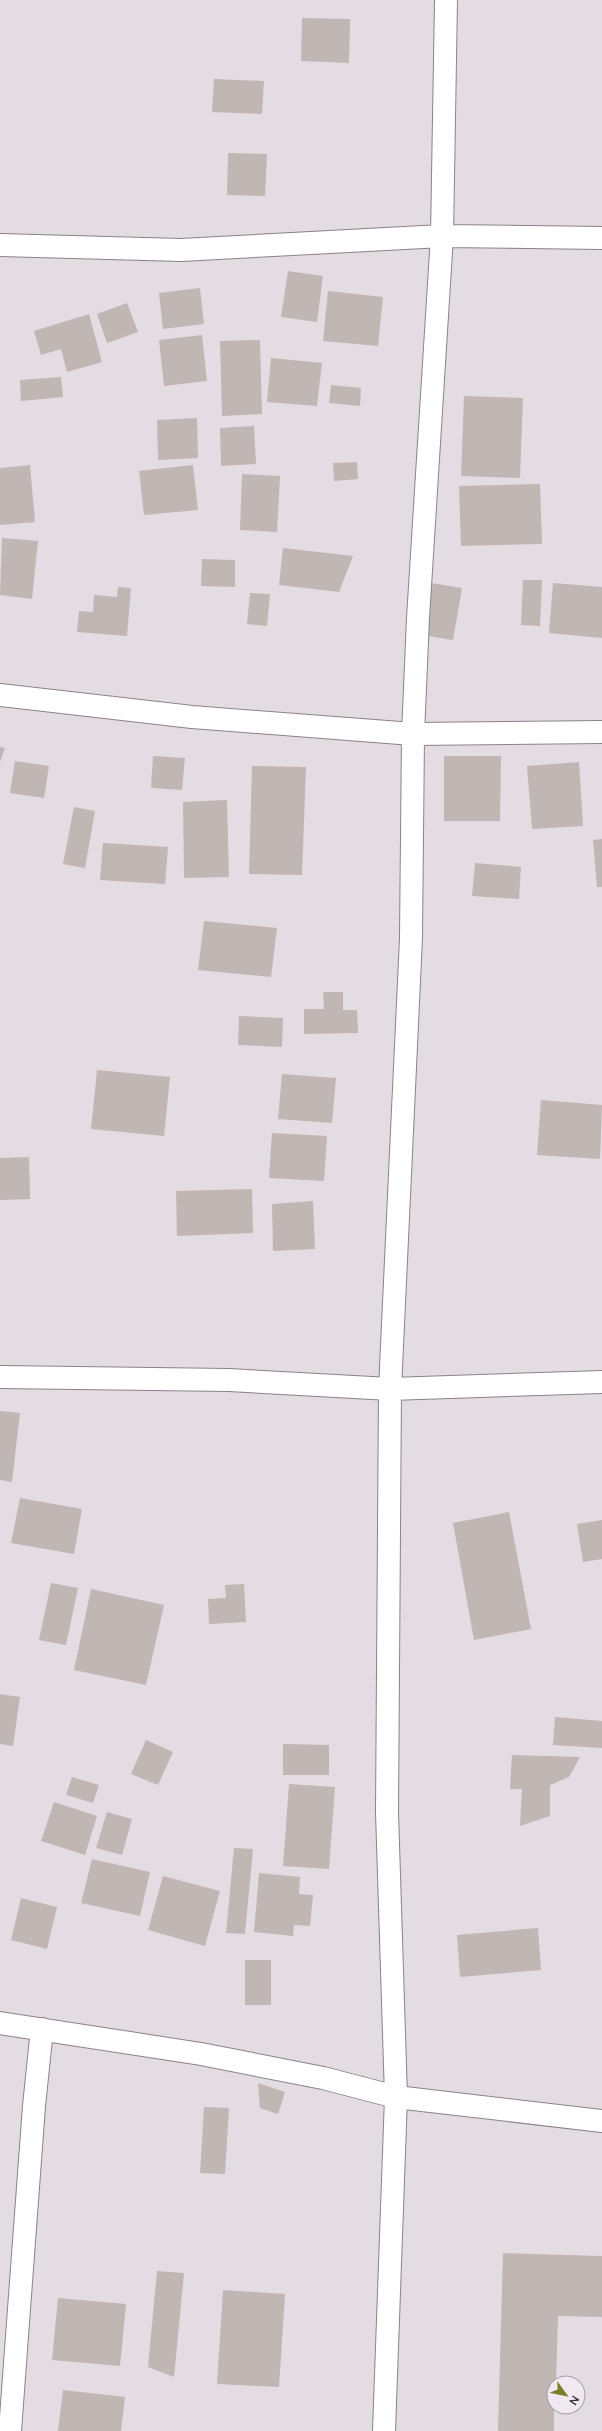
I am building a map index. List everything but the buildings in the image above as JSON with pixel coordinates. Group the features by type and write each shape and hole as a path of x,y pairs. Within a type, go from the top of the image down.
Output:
{"street":[{"path":"384,2431 396,2097 387,1812 390,1389 411,938 413,734 425,496 442,236 446,0"},
{"path":"0,245 181,250 442,236 602,238"},
{"path":"0,695 192,717 413,734 602,732"},
{"path":"0,1377 229,1380 390,1389 602,1382"},
{"path":"0,2023 208,2055 322,2078 396,2097 602,2121"},
{"path":"10,2431 34,2106 42,2029"}]}
